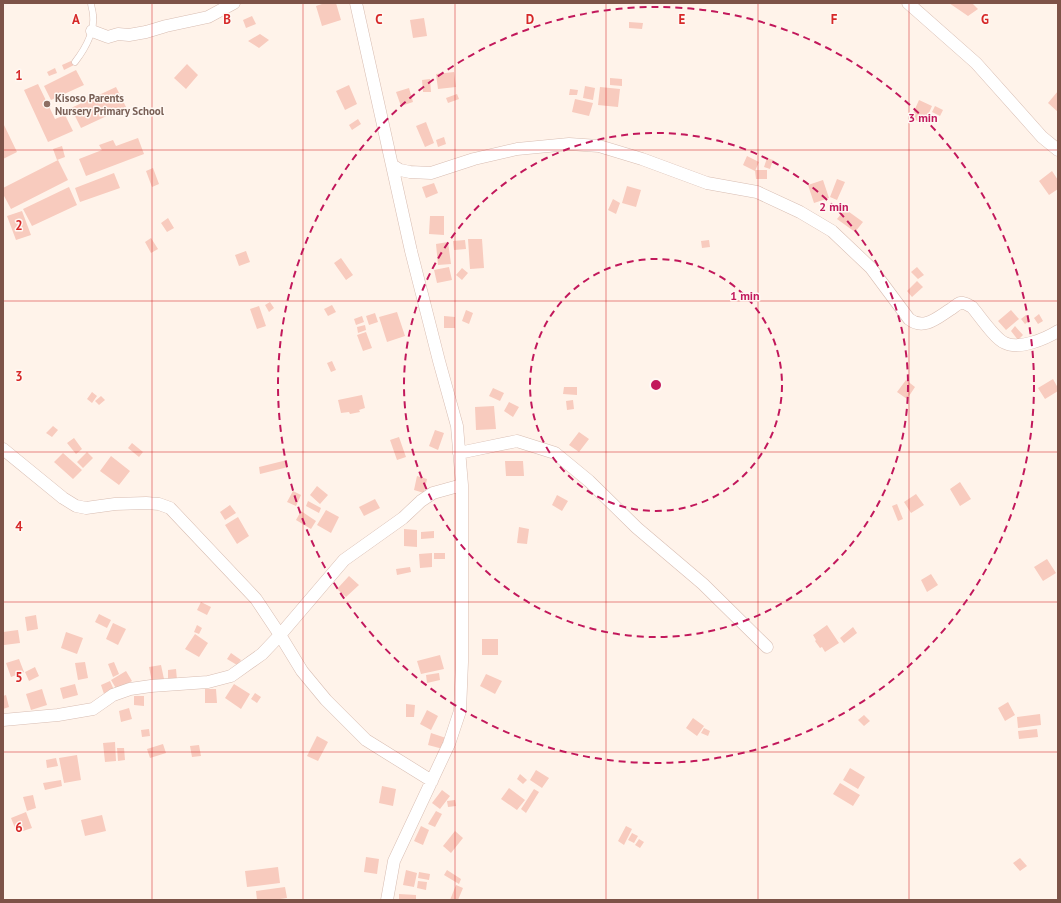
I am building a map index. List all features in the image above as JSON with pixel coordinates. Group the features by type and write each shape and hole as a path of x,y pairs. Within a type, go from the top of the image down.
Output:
{"street":[{"path":"92,31 108,37 118,34 129,35 146,32 208,17 234,3"},
{"path":"356,3 411,251 457,426 462,485 462,662 460,711 450,744 394,861 387,900"},
{"path":"908,3 976,63 1042,137 1058,150"},
{"path":"392,164 400,170 431,173 474,159 516,149 569,144 599,146 642,159 707,183 757,192 800,212 832,231 870,268 913,323 918,324 933,321 960,303 967,304 972,307 996,336 1004,343 1016,346 1039,340 1058,331"},
{"path":"459,452 517,441 555,453 589,481 637,528 703,584 767,647"},
{"path":"3,449 63,498 76,506 86,508 114,504 146,503 160,504 170,508 256,599 302,671 326,700 366,740 432,781"},
{"path":"3,720 58,715 93,709 113,695 130,689 208,682 231,676 262,654 344,560 402,518 421,501 433,493 462,485"}],"lane":[{"path":"76,62 86,48 92,31 93,16 91,3"}],"building":[{"path":"325,3 336,3 341,20 322,26 316,6"},
{"path":"949,3 972,3 978,9 968,16"},
{"path":"252,16 256,24 246,28 243,20"},
{"path":"424,18 427,36 413,38 410,20"},
{"path":"629,22 643,23 642,29 629,28"},
{"path":"260,34 269,40 259,48 248,41"},
{"path":"71,61 74,65 64,70 62,65"},
{"path":"187,64 198,75 186,89 174,78"},
{"path":"55,68 57,73 49,76 47,72"},
{"path":"76,70 84,85 51,100 44,86"},
{"path":"454,72 456,87 438,89 436,74"},
{"path":"610,78 622,79 622,86 610,85"},
{"path":"430,79 431,92 423,92 422,80"},
{"path":"38,84 55,119 65,115 73,131 48,142 24,90"},
{"path":"349,85 357,104 345,110 336,91"},
{"path":"585,86 595,88 593,100 583,98"},
{"path":"116,87 126,107 81,128 71,108"},
{"path":"600,87 620,89 618,107 598,105"},
{"path":"409,88 413,102 401,106 396,92"},
{"path":"570,89 578,90 577,95 569,95"},
{"path":"1058,91 1058,112 1048,103"},
{"path":"457,94 459,99 448,103 446,98"},
{"path":"575,99 593,103 589,116 572,112"},
{"path":"919,100 932,106 924,124 911,118"},
{"path":"935,106 943,110 940,116 932,112"},
{"path":"358,119 361,124 352,130 349,125"},
{"path":"426,122 434,143 425,147 416,126"},
{"path":"3,125 17,152 3,159"},
{"path":"444,137 446,144 438,147 436,140"},
{"path":"138,138 144,154 86,176 79,159 102,150 99,145 113,140 116,146"},
{"path":"62,146 65,157 57,160 53,149"},
{"path":"747,156 759,162 755,171 743,165"},
{"path":"767,158 773,160 770,169 764,167"},
{"path":"58,160 68,180 11,209 3,194 3,188"},
{"path":"153,168 159,184 152,187 146,171"},
{"path":"755,170 767,170 767,179 756,179"},
{"path":"1052,171 1058,180 1058,189 1049,195 1039,181"},
{"path":"114,173 120,188 80,202 75,188"},
{"path":"837,179 845,182 837,200 830,197"},
{"path":"823,180 829,198 814,203 808,185"},
{"path":"434,183 438,193 426,198 422,187"},
{"path":"627,186 641,190 636,207 622,203"},
{"path":"69,187 77,205 32,226 23,209"},
{"path":"613,199 620,203 616,214 608,210"},
{"path":"845,209 863,222 855,232 837,219"},
{"path":"22,211 31,235 16,240 7,216"},
{"path":"430,216 444,216 444,235 429,234"},
{"path":"168,218 174,228 167,232 161,223"},
{"path":"151,238 158,249 151,253 145,242"},
{"path":"468,239 482,239 484,268 470,269"},
{"path":"465,240 466,249 454,250 453,241"},
{"path":"709,240 710,247 702,248 701,241"},
{"path":"448,242 451,264 438,265 436,244"},
{"path":"246,251 250,262 239,266 235,255"},
{"path":"341,258 353,275 346,280 334,263"},
{"path":"449,267 452,280 437,283 434,270"},
{"path":"917,267 924,275 918,279 911,272"},
{"path":"462,268 468,273 462,280 456,275"},
{"path":"917,281 923,287 912,297 907,291"},
{"path":"270,302 274,308 269,312 265,305"},
{"path":"332,305 336,312 328,316 324,309"},
{"path":"259,306 266,326 257,329 250,309"},
{"path":"466,310 473,313 469,324 462,321"},
{"path":"1011,310 1019,319 1006,330 998,321"},
{"path":"397,312 405,336 387,342 379,317"},
{"path":"375,313 378,322 369,325 366,316"},
{"path":"1039,314 1043,321 1038,324 1034,318"},
{"path":"1026,315 1030,320 1025,324 1021,319"},
{"path":"362,316 364,322 356,325 354,319"},
{"path":"444,316 455,317 455,328 444,328"},
{"path":"365,325 366,330 358,333 357,327"},
{"path":"1015,326 1023,335 1018,340 1011,331"},
{"path":"366,332 372,348 363,351 357,335"},
{"path":"332,361 336,370 331,372 327,363"},
{"path":"1053,379 1058,391 1045,399 1038,388"},
{"path":"906,380 915,387 907,399 897,392"},
{"path":"564,387 577,387 577,395 563,394"},
{"path":"493,388 504,393 500,401 489,396"},
{"path":"92,392 97,396 92,403 87,399"},
{"path":"362,395 365,408 359,410 360,412 350,414 349,412 341,413 338,400"},
{"path":"101,396 105,400 99,405 95,401"},
{"path":"573,400 574,409 567,410 566,401"},
{"path":"509,402 519,407 513,417 504,411"},
{"path":"494,406 496,429 476,430 475,407"},
{"path":"53,426 58,430 52,437 46,433"},
{"path":"435,430 444,433 438,450 429,446"},
{"path":"579,432 589,439 579,452 569,445"},
{"path":"399,437 406,457 397,460 390,440"},
{"path":"74,438 82,449 76,454 67,443"},
{"path":"132,443 143,452 139,457 128,448"},
{"path":"87,452 93,458 83,468 77,462"},
{"path":"63,453 82,470 73,479 54,462"},
{"path":"111,456 130,471 119,485 100,471"},
{"path":"287,460 288,467 260,474 259,467"},
{"path":"505,461 523,461 524,476 506,476"},
{"path":"417,476 427,479 424,493 414,490"},
{"path":"960,482 971,499 960,506 950,489"},
{"path":"317,486 328,495 320,504 310,495"},
{"path":"293,491 301,495 296,506 287,502"},
{"path":"916,494 924,505 911,513 904,502"},
{"path":"557,495 568,501 562,511 552,505"},
{"path":"375,499 380,508 364,516 359,507"},
{"path":"308,501 321,508 319,513 306,506"},
{"path":"897,504 903,519 898,521 892,506"},
{"path":"230,505 236,513 225,520 220,512"},
{"path":"326,510 339,517 331,533 317,525"},
{"path":"301,511 316,521 311,529 296,520"},
{"path":"238,517 249,536 237,544 225,525"},
{"path":"519,527 529,529 527,544 517,543"},
{"path":"404,529 417,530 417,547 404,546"},
{"path":"434,531 434,538 421,539 421,532"},
{"path":"432,553 432,567 420,568 419,554"},
{"path":"434,553 445,553 445,559 434,559"},
{"path":"1047,559 1056,573 1043,581 1034,567"},
{"path":"410,567 411,572 397,575 396,569"},
{"path":"931,574 938,585 927,592 921,580"},
{"path":"349,576 359,585 346,597 337,589"},
{"path":"201,602 211,607 207,615 197,610"},
{"path":"99,614 111,620 107,628 95,622"},
{"path":"36,615 38,629 27,631 25,617"},
{"path":"113,623 126,629 118,645 106,639"},
{"path":"197,625 202,628 199,634 194,632"},
{"path":"827,625 839,643 825,652 815,641 816,640 813,635"},
{"path":"853,627 857,633 844,643 840,638"},
{"path":"18,630 20,643 4,645 3,632"},
{"path":"66,632 83,638 77,654 61,648"},
{"path":"195,634 208,643 199,657 185,649"},
{"path":"482,639 498,639 498,655 482,655"},
{"path":"231,653 241,660 237,665 227,659"},
{"path":"440,655 444,669 421,674 417,661"},
{"path":"19,659 24,672 11,677 6,663"},
{"path":"85,662 88,678 78,680 75,663"},
{"path":"114,662 119,674 113,677 108,664"},
{"path":"161,665 164,679 152,682 149,667"},
{"path":"35,667 39,676 29,681 25,672"},
{"path":"176,669 177,680 168,680 168,670"},
{"path":"126,671 132,681 117,690 111,680"},
{"path":"439,673 440,680 427,683 426,675"},
{"path":"486,674 502,681 495,694 480,686"},
{"path":"110,681 114,690 104,694 101,685"},
{"path":"75,684 78,695 63,699 60,688"},
{"path":"234,684 250,694 241,709 225,698"},
{"path":"42,689 47,705 31,710 26,694"},
{"path":"205,689 216,689 217,703 205,703"},
{"path":"255,693 261,697 257,703 251,699"},
{"path":"6,695 9,707 3,709 3,696"},
{"path":"134,696 144,696 144,706 134,705"},
{"path":"1008,702 1015,715 1005,721 998,708"},
{"path":"406,704 415,705 414,717 406,717"},
{"path":"129,708 132,719 121,722 119,711"},
{"path":"427,710 438,716 431,730 420,724"},
{"path":"1040,714 1041,725 1018,728 1017,717"},
{"path":"864,715 870,721 864,726 858,720"},
{"path":"693,718 704,726 697,736 686,728"},
{"path":"704,728 710,731 708,736 701,733"},
{"path":"149,729 150,736 142,737 141,730"},
{"path":"1037,729 1038,737 1019,739 1018,731"},
{"path":"431,733 446,738 443,749 428,745"},
{"path":"317,736 328,742 318,761 307,756"},
{"path":"115,742 116,761 105,762 103,743"},
{"path":"163,744 166,753 150,758 147,749"},
{"path":"199,745 201,756 192,757 190,746"},
{"path":"117,748 124,748 125,760 118,761"},
{"path":"77,755 81,780 64,783 59,758"},
{"path":"56,758 58,766 47,768 46,760"},
{"path":"850,768 865,777 858,789 843,780"},
{"path":"536,770 549,778 542,788 530,780"},
{"path":"520,774 527,780 523,784 517,779"},
{"path":"61,780 62,786 45,790 43,783"},
{"path":"840,783 860,795 853,806 833,794"},
{"path":"382,786 396,789 393,806 379,803"},
{"path":"509,788 525,800 517,810 501,799"},
{"path":"534,789 539,792 526,813 521,809"},
{"path":"442,790 450,796 440,809 432,803"},
{"path":"33,795 36,808 27,811 23,797"},
{"path":"455,800 456,806 448,807 447,801"},
{"path":"436,811 442,814 435,827 428,824"},
{"path":"26,812 32,828 17,833 11,818"},
{"path":"102,815 106,831 85,836 81,820"},
{"path":"421,826 429,830 423,845 414,841"},
{"path":"626,826 632,829 624,845 618,841"},
{"path":"455,831 463,838 451,853 443,846"},
{"path":"632,833 638,836 634,843 628,840"},
{"path":"639,839 644,842 640,848 635,845"},
{"path":"366,857 379,859 377,874 364,872"},
{"path":"1020,858 1027,866 1020,871 1013,863"},
{"path":"278,867 280,883 247,887 245,871"},
{"path":"406,870 417,873 414,887 403,885"},
{"path":"447,870 461,879 459,884 444,875"},
{"path":"419,872 430,874 429,880 418,878"},
{"path":"418,881 427,882 426,890 417,888"},
{"path":"456,885 463,888 458,900 450,900"},
{"path":"285,887 287,898 257,900 256,891"},
{"path":"399,894 416,895 416,900 399,900"}],"place":[{"name":"Kisoso Parents Nursery Primary School","path":"47,104"}]}
